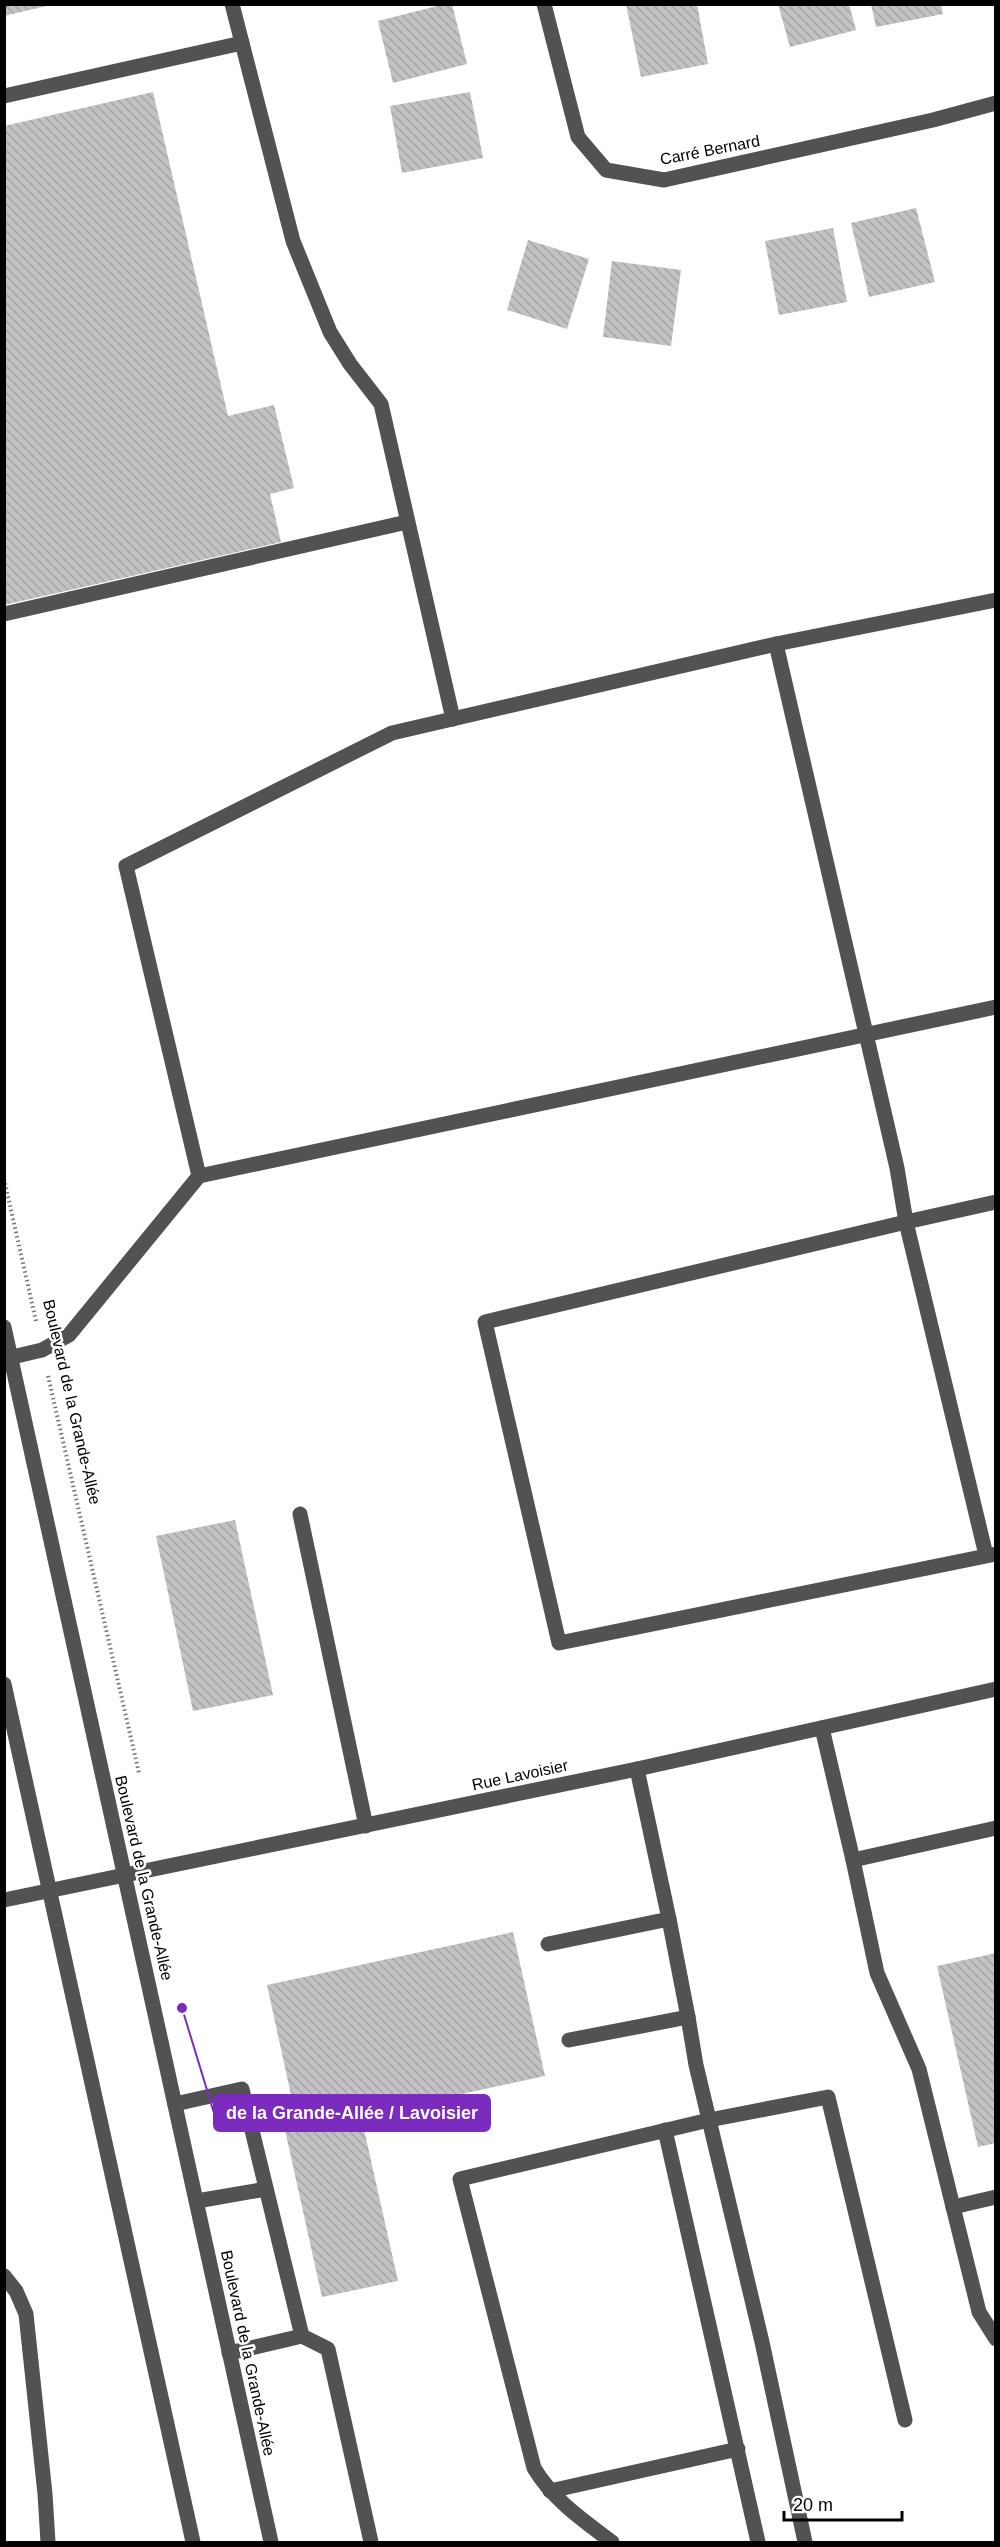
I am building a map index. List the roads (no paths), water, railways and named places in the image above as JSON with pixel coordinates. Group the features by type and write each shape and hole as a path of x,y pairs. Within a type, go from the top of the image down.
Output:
{"street":[{"path":"232,4 292,241 330,332 350,364 381,404 453,719"},
{"name":"Carré Bernard","path":"544,4 578,137 606,170 664,180 933,120 996,103"},
{"path":"4,96 242,44"},
{"path":"4,614 407,522"},
{"path":"199,1176 126,866 392,733 776,644 996,600"},
{"path":"776,644 897,1168 906,1222 991,1554 559,1643 485,1322 906,1222 996,1202"},
{"path":"8,1358 42,1350 69,1335 199,1176 866,1032 996,1007"},
{"name":"Boulevard de la Grande-Allée","path":"4,1327 8,1358 271,2542"},
{"path":"300,1514 366,1826"},
{"path":"4,1684 193,2542"},
{"name":"Rue Lavoisier","path":"4,1900 637,1769 996,1689"},
{"path":"822,1728 854,1860 876,1973 919,2069 979,2312 996,2339"},
{"path":"637,1769 709,2120 762,2342 804,2542"},
{"path":"854,1860 996,1828"},
{"path":"548,1944 669,1919"},
{"path":"569,2040 688,2018"},
{"path":"175,2104 242,2089 302,2336"},
{"path":"612,2542 550,2491 534,2468 460,2180 709,2120 828,2097 905,2420"},
{"path":"665,2130 758,2542"},
{"path":"197,2201 266,2189"},
{"path":"953,2207 996,2197"},
{"path":"4,2276 16,2291 26,2314 48,2542"},
{"path":"230,2354 302,2336 328,2349 371,2542"},
{"path":"550,2491 738,2448"}],"place":[{"name":"de la Grande-Allée / Lavoisier","path":"182,2008"}]}
